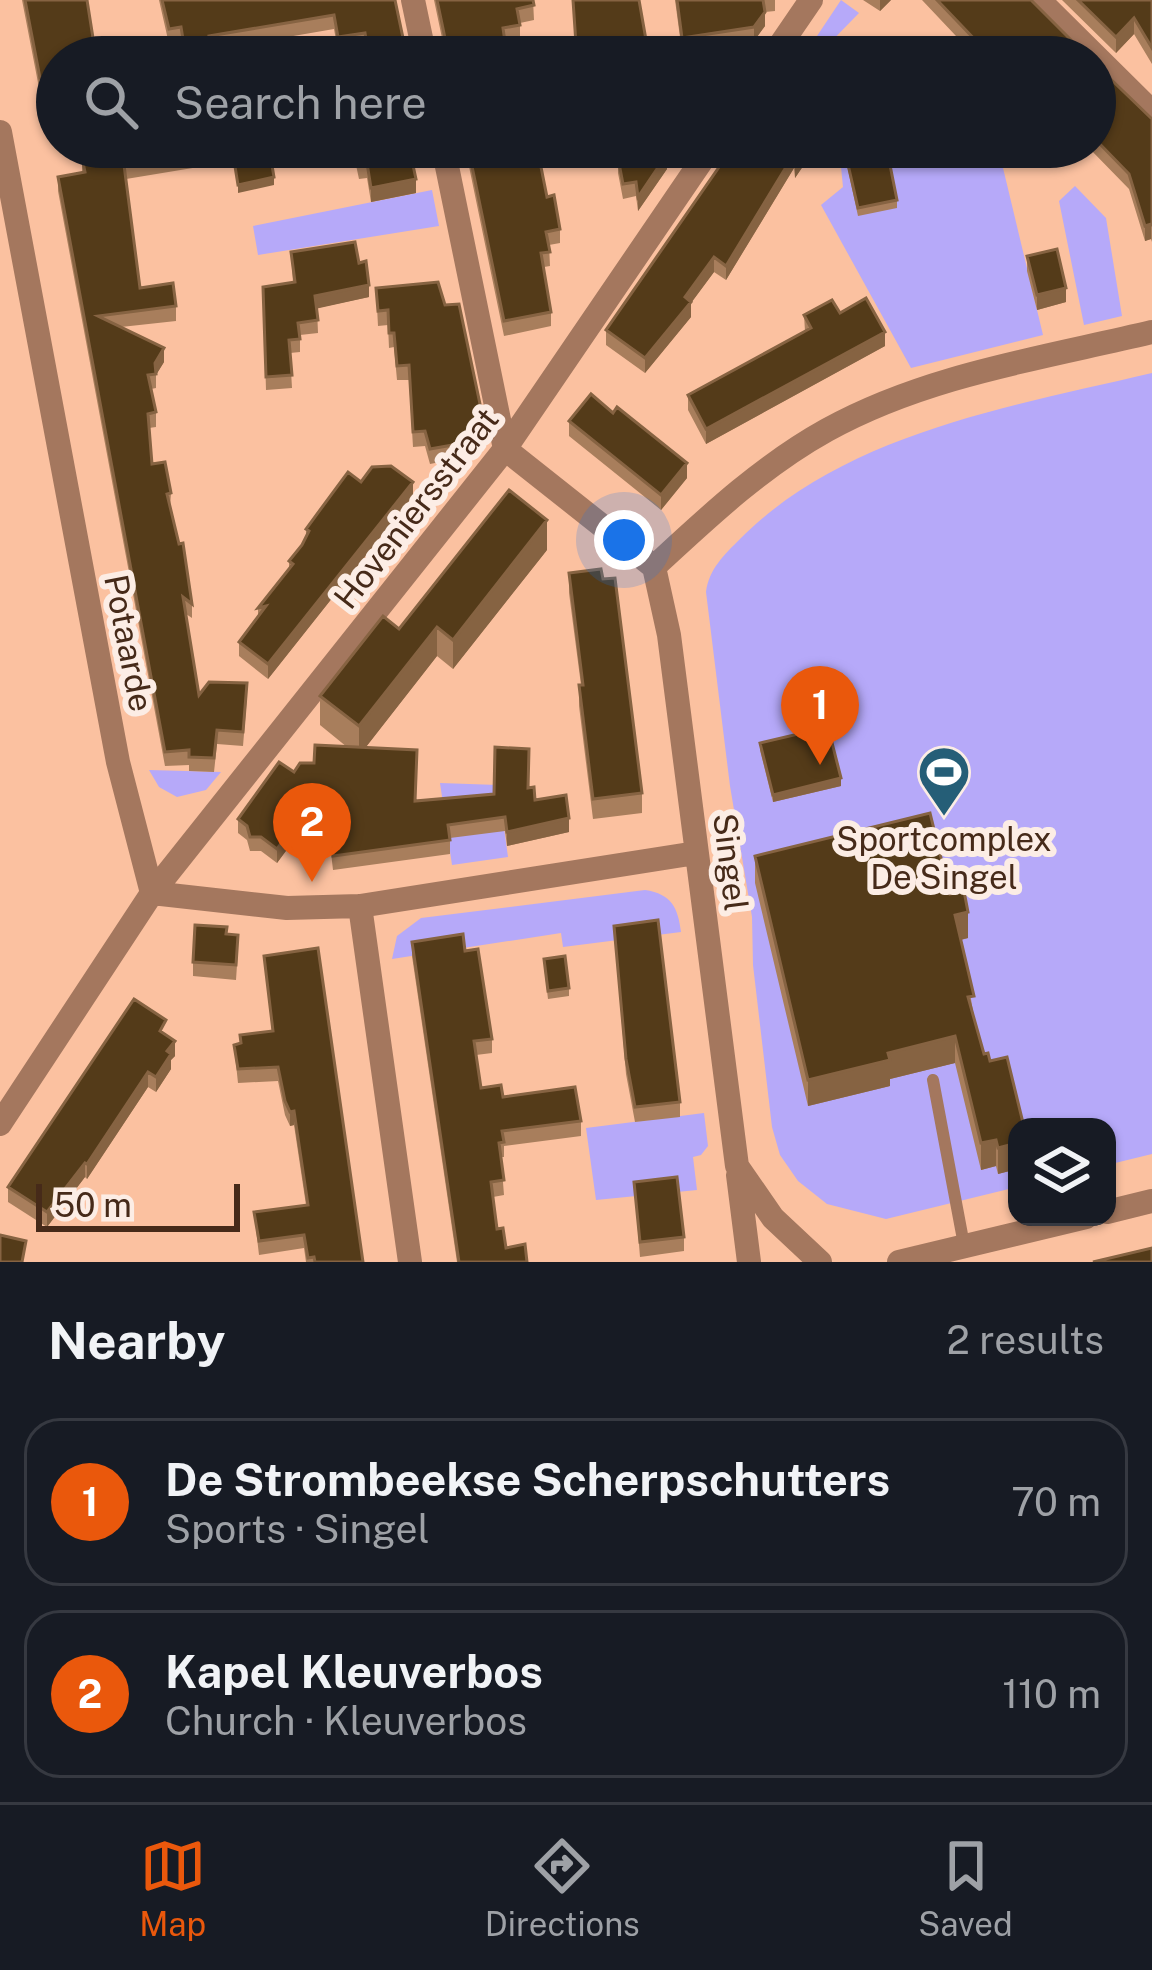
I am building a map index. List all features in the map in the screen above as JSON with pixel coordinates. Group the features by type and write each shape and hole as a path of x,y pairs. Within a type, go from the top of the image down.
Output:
{"street":[{"path":"413,0 421,36"},
{"path":"786,36 811,0"},
{"path":"1039,0 1075,36"},
{"path":"1116,76 1152,112"},
{"name":"Potaarde","path":"0,132 118,762 152,893"},
{"path":"447,168 505,449 653,567 761,473 855,416 955,379 1152,332"},
{"name":"Hoveniersstraat","path":"152,893 505,449 697,168"},
{"name":"Singel","path":"653,567 669,635 749,1262"},
{"path":"0,1124 152,893 287,908 361,906 696,853"},
{"path":"361,906 410,1262"},
{"name":"Singel","path":"737,1166 773,1218 820,1262"},
{"path":"1116,1210 1152,1201"},
{"path":"899,1262 1048,1226"}],"lane":[{"path":"933,1080 965,1246"}],"shaded area":[{"path":"841,0 859,13 837,36 817,36"},
{"path":"841,168 1003,168 1043,335 911,368 821,205 843,187"},
{"path":"1075,186 1106,218 1122,316 1084,325 1059,201"},
{"path":"432,190 439,226 258,255 253,226"},
{"name":"Sportcomplex De Singel","path":"1152,373 1152,1154 1116,1163 1116,1118 1008,1118 1008,1189 886,1219 827,1204 798,1181 780,1155 772,1127 752,917 706,592 710,576 734,545 782,503 829,473 880,449 988,412"},
{"path":"149,770 221,772 206,790 177,797 159,787"},
{"path":"440,783 498,785 508,857 452,865"},
{"path":"645,890 672,904 681,932 563,947 561,933 392,959 397,936 421,918"},
{"path":"704,1113 708,1146 693,1157 697,1190 596,1200 586,1128"}],"building":[{"path":"25,0 87,0 93,36 36,36 36,57"},
{"path":"162,0 395,0 403,36 338,36 334,15 209,36 182,36 181,27 169,29"},
{"path":"437,0 533,0 534,5 517,9 520,25 503,28 504,36 445,36"},
{"path":"573,0 639,0 645,36 575,36"},
{"path":"677,0 763,0 765,12 754,27 682,36"},
{"path":"937,0 1031,0 1067,36 971,36"},
{"path":"1078,0 1152,0 1152,48 1134,18 1115,36"},
{"path":"1116,84 1152,119 1152,226 1145,226 1129,174 1116,161"},
{"path":"84,168 124,168 140,288 173,283 176,306 98,316 164,348 155,363 156,374 148,375 156,412 148,414 152,464 165,462 171,493 167,494 179,544 183,543 192,604 183,597 199,695 209,682 247,683 243,732 217,730 214,758 189,757 189,750 165,752 58,177 85,172"},
{"path":"235,168 272,168 274,177 238,185"},
{"path":"368,168 414,168 416,179 371,188"},
{"path":"472,168 541,168 547,197 554,195 560,229 546,232 550,252 541,253 551,312 504,321"},
{"path":"620,168 658,168 638,197 636,182 623,184"},
{"path":"718,168 786,168 726,266 714,257 685,297 691,302 645,358 606,330"},
{"path":"849,168 891,168 897,200 858,208"},
{"path":"355,242 359,263 366,261 369,285 315,296 318,320 298,323 300,339 289,340 292,375 266,377 263,287 295,282 291,252"},
{"path":"1057,249 1066,288 1037,295 1027,256"},
{"path":"438,282 445,305 459,304 485,428 475,441 430,449 425,431 413,432 409,365 397,366 388,310 378,311 376,288"},
{"path":"866,298 885,332 706,429 688,395 811,328 804,315 832,300 840,313"},
{"path":"591,394 613,413 617,407 687,463 661,495 569,421"},
{"path":"391,466 413,482 268,664 239,642 266,606 258,608 293,564 289,561 302,545 306,529 348,472 361,482 372,467"},
{"path":"509,490 547,520 453,640 437,627 359,726 320,696 383,616 399,629"},
{"path":"601,569 603,579 615,578 642,793 593,799 569,573"},
{"path":"828,727 841,778 773,795 760,743"},
{"path":"315,745 417,750 415,801 494,794 495,747 529,749 528,788 534,787 535,800 566,795 569,818 507,832 505,817 448,825 450,840 333,856 330,830 305,811 277,849 261,837 250,837 247,826 238,819 279,762 294,772 300,763 314,763"},
{"path":"930,813 950,894 964,891 968,912 955,915 974,996 968,997 984,1054 988,1053 990,1061 1007,1057 1022,1118 1008,1118 1008,1145 998,1148 996,1140 981,1143 955,1036 888,1053 890,1060 808,1080 755,856"},
{"path":"658,920 680,1102 635,1107 614,926"},
{"path":"195,925 227,927 226,934 238,935 236,965 193,962"},
{"path":"463,934 465,951 478,949 492,1039 474,1041 481,1088 501,1085 503,1097 575,1087 581,1121 502,1131 504,1180 491,1182 497,1229 503,1228 506,1248 525,1244 527,1262 459,1262 412,942"},
{"path":"318,948 363,1262 315,1262 314,1257 308,1258 304,1235 259,1241 254,1212 308,1205 294,1111 290,1112 285,1101 278,1067 238,1069 234,1045 241,1043 240,1035 273,1031 264,956"},
{"path":"565,956 569,988 548,991 544,959"},
{"path":"134,999 166,1020 160,1031 175,1041 167,1051 171,1054 156,1077 148,1072 87,1164 47,1212 8,1187"},
{"path":"677,1177 684,1237 640,1242 634,1182"},
{"path":"0,1235 26,1241 22,1262 0,1262"},
{"path":"1152,1248 1152,1262 1093,1262"}],"place":[{"name":"De Strombeekse Scherpschutters","path":"820,765"},
{"name":"Sportcomplex De Singel","path":"944,818"},
{"name":"Kapel Kleuverbos","path":"312,882"}]}
